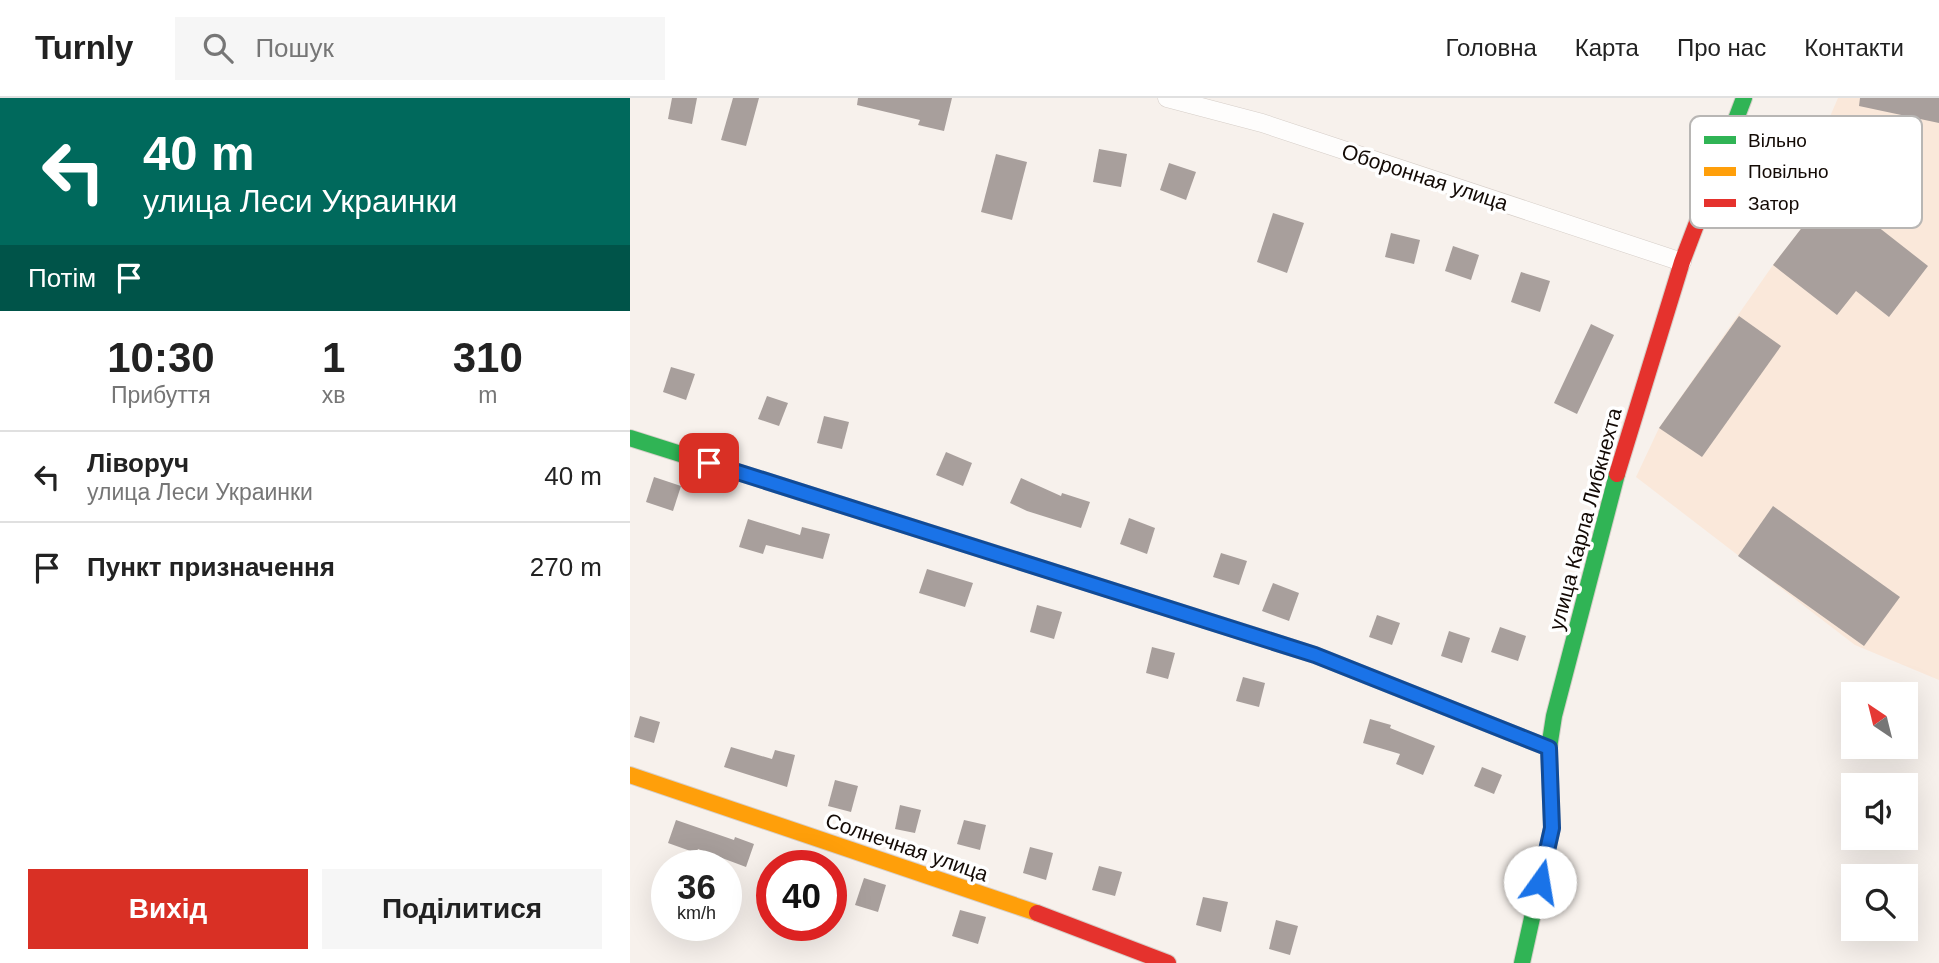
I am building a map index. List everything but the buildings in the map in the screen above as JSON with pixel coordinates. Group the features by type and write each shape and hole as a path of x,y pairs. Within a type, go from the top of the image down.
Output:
{"street":[{"name":"Оборонная улица","path":"1167,98 1262,123 1682,262"},
{"name":"улица Карла Либкнехта","path":"1738,116 1745,98"},
{"name":"улица Карла Либкнехта","path":"1522,963 1552,828 1549,748 1554,716 1620,464 1682,262 1695,228"},
{"path":"630,438 1315,655 1549,748"},
{"name":"Солнечная улица","path":"630,775 1042,915 1168,963"}],"shaded area":[{"path":"1838,98 1939,98 1939,680 1855,645 1636,477 1659,428 1802,228 1922,228 1922,116 1830,116"}],"traffic: fast":[{"path":"1737,116 1744,98"},
{"path":"630,438 1205,620"},
{"path":"1522,963 1552,828 1549,748 1554,716 1617,474"}],"traffic: slow":[{"path":"1205,620 1315,655 1549,748"},
{"path":"630,775 1037,913"}],"traffic: jam":[{"path":"1617,474 1695,228"},
{"path":"1037,913 1168,963"}],"route":[{"path":"709,463 1315,655 1549,748 1552,828 1540,882"}]}
